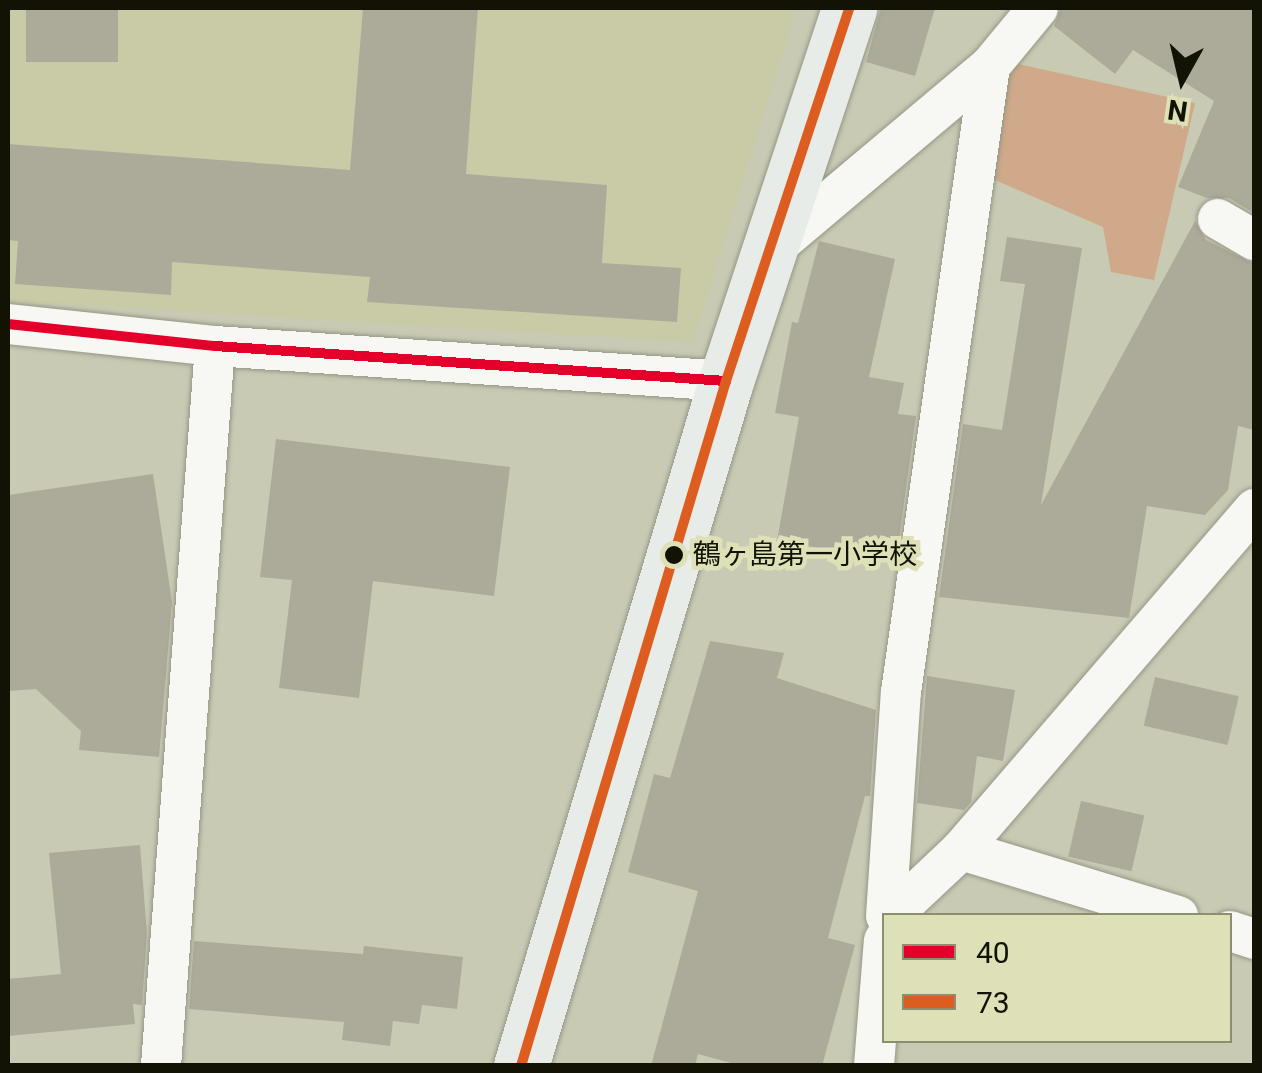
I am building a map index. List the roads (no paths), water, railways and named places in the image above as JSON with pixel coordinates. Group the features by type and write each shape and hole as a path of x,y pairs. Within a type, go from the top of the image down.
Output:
{"street":[{"path":"521,1066 726,382 849,8"},
{"path":"769,252 990,66 1038,8"},
{"path":"889,913 901,692 990,66"},
{"path":"1218,219 1254,240"},
{"path":"8,324 215,346 726,382"},
{"path":"160,1066 215,346"},
{"path":"892,913 961,850 1254,510"},
{"path":"961,850 1168,913"},
{"path":"874,1066 882,965"}],"place":[{"name":"鶴ヶ島第一小学校","path":"674,555"}]}
